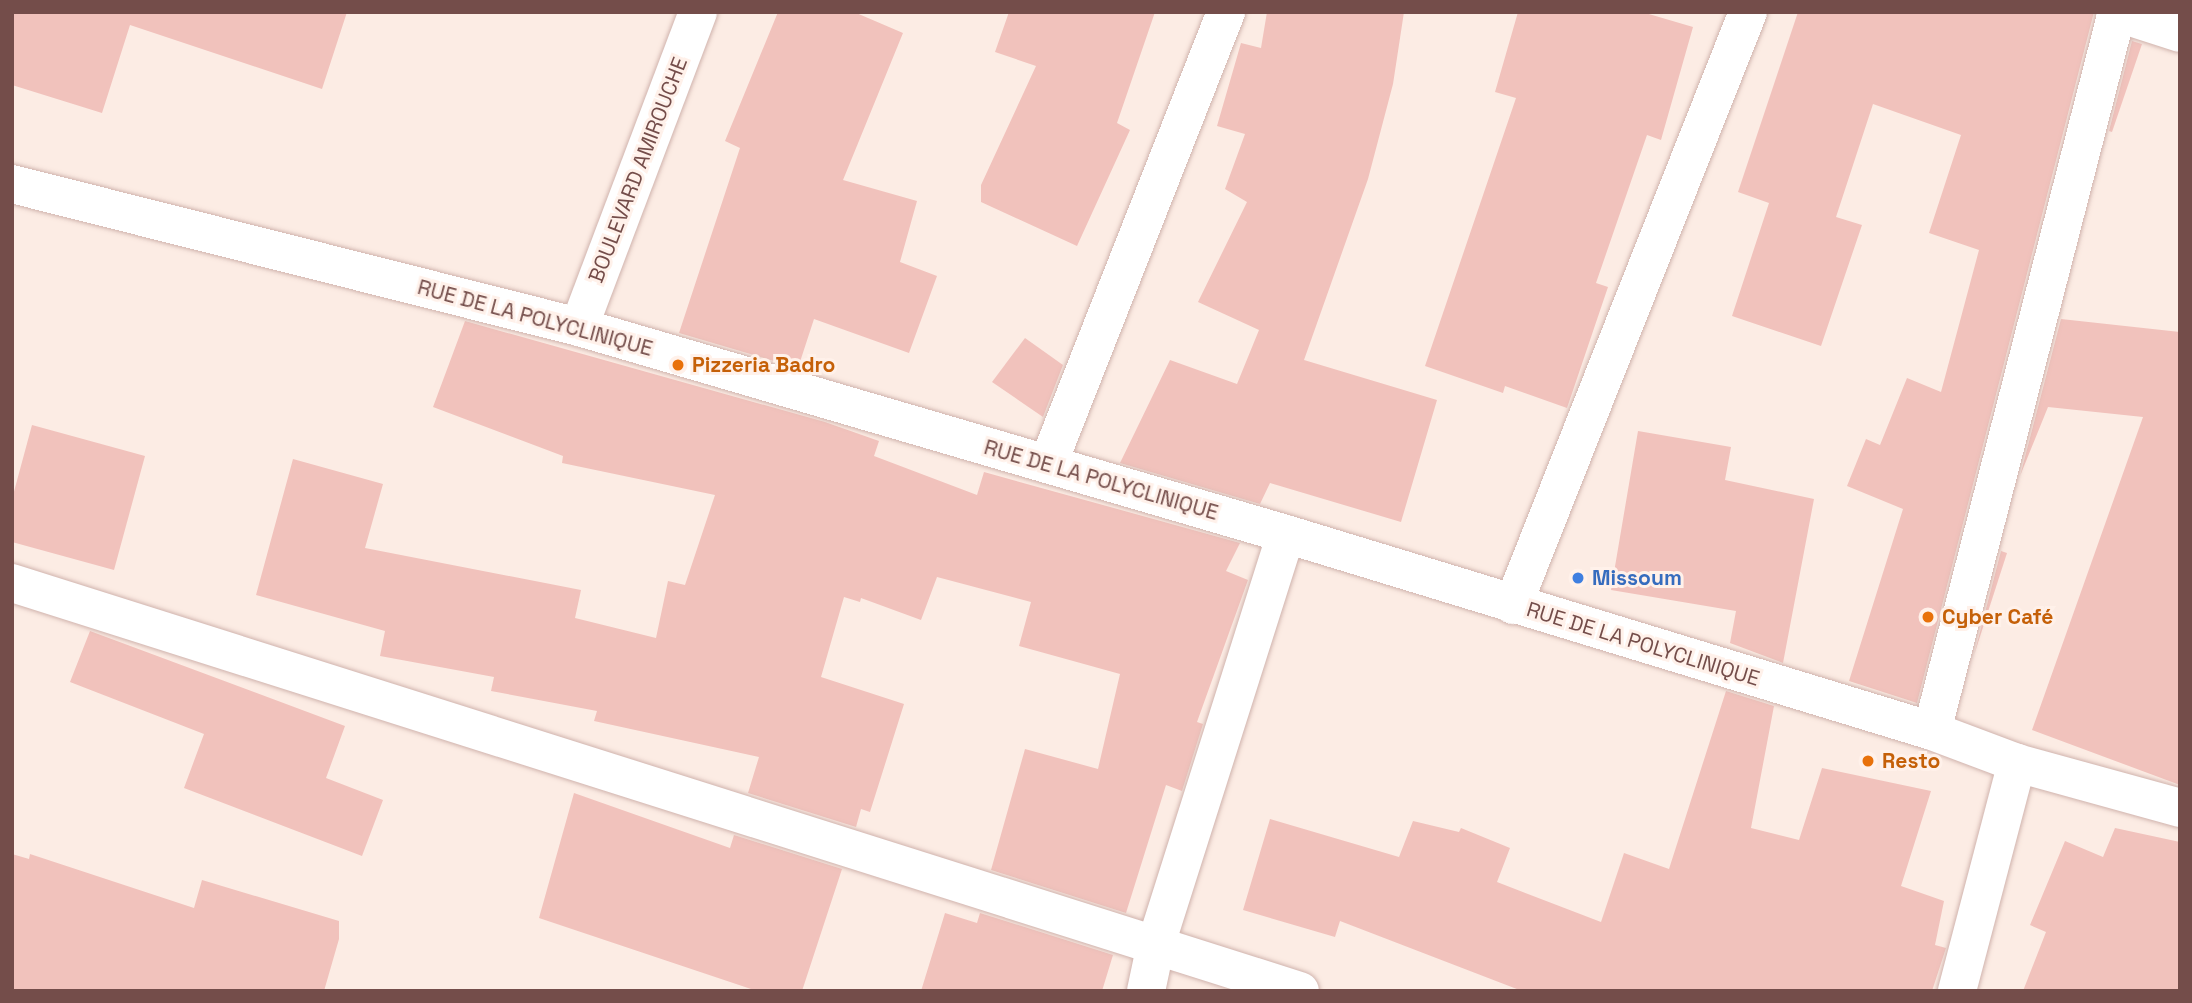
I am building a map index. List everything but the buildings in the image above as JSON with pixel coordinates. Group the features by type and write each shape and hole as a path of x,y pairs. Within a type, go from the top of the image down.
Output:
{"street":[{"name":"BOULEVARD AMIROUCHE","path":"579,327 698,12"},
{"path":"1048,464 1226,12"},
{"path":"1513,605 1748,12"},
{"path":"1932,731 2116,12 2180,33"},
{"name":"RUE DE LA POLYCLINIQUE","path":"12,184 579,327 1286,534 1932,731 2017,763 2180,808"},
{"path":"1146,991 1156,944 1286,534"},
{"path":"12,583 1300,991"},
{"path":"1957,991 2017,763"}],"place":[{"name":"Pizzeria Badro","path":"678,365"},
{"name":"Missoum","path":"1578,578"},
{"name":"Cyber Café","path":"1928,617"},
{"name":"Resto","path":"1868,761"}]}
